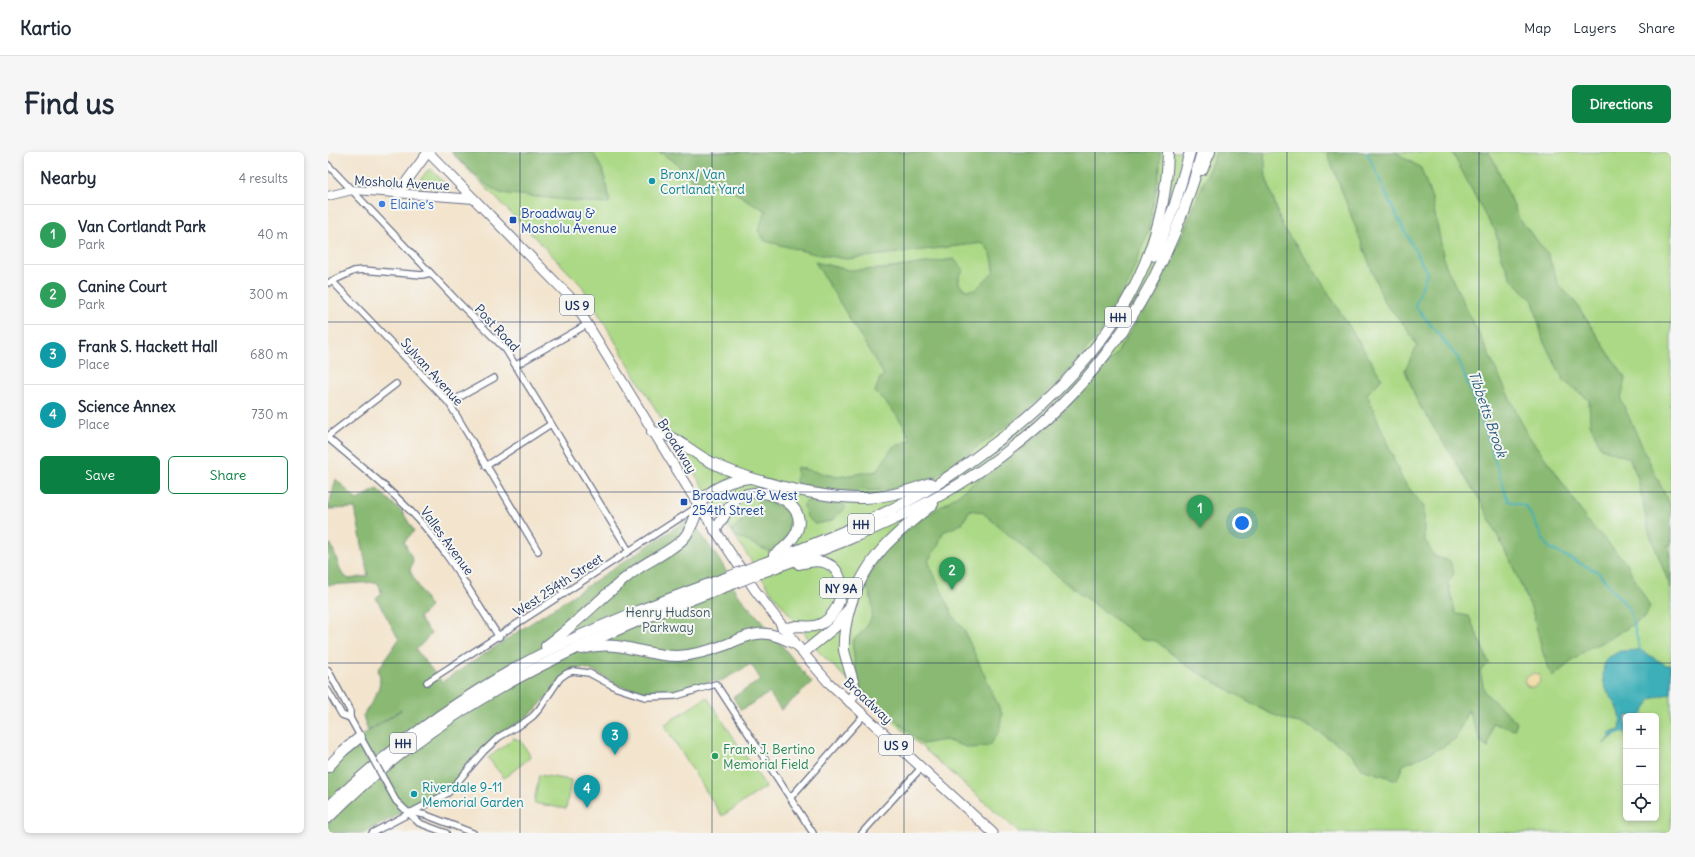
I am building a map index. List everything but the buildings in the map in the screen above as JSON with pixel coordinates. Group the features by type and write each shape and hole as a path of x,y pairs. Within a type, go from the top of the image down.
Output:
{"highway":[{"name":"HH","path":"328,807 373,767 419,730 464,699 515,668 558,646 611,622 758,570 877,517 919,495 1008,434 1062,387 1105,336 1131,295 1147,261 1157,230 1165,188 1168,152"},
{"path":"1131,295 1148,271 1158,248 1177,198 1190,152"},
{"name":"HH","path":"758,570 775,568 896,518 963,481 997,458 1030,432 1070,397 1100,363 1137,310 1155,279 1183,210 1202,152"},
{"path":"1183,210 1210,152"},
{"path":"652,432 665,433 711,462 758,479 804,491 864,498 909,490 959,469"},
{"path":"515,668 567,631 633,572 681,541 691,528 699,506 707,495 728,482 745,478 758,479"},
{"path":"803,653 839,622 854,596 866,570 886,543 963,481"},
{"path":"715,530 724,520 730,505 744,496 766,494 790,504 799,517 800,525 797,535 785,548 758,570"},
{"name":"NY 9A","path":"775,568 809,562 824,562 835,570 841,584 841,594 837,607 824,623 811,627 782,627"},
{"name":"HH","path":"328,818 390,764 439,727 490,693 553,658 733,579"},
{"path":"850,702 855,689 846,661 844,641 846,622 854,596"},
{"path":"553,658 589,647 605,645 623,646 668,655 694,654 708,651 757,634 772,635 795,644"},
{"path":"328,767 343,751 360,737"}],"main road":[{"path":"398,193 428,152"},
{"name":"Broadway","path":"428,152 568,294 588,324 652,432 699,506 795,644 864,716 993,833"}],"street":[{"name":"Post Road","path":"328,165 430,273 506,350 629,551"},
{"name":"Mosholu Avenue","path":"328,196 352,190 474,199"},
{"path":"330,282 354,271 362,270 422,275 430,273"},
{"name":"Sylvan Avenue","path":"330,282 449,403 538,551"},
{"path":"516,365 588,324"},
{"path":"449,403 494,378"},
{"path":"328,437 396,384"},
{"path":"486,466 551,424"},
{"name":"Valles Avenue","path":"328,437 418,518 438,544 499,637"},
{"name":"West 254th Street","path":"427,682 499,637 699,506"},
{"path":"557,583 564,594"},
{"path":"372,833 448,793 484,751 499,737 526,722 533,716 560,678 573,671 590,673 617,688 645,697 676,696 716,684 813,833"},
{"path":"329,674 350,711 350,718 360,737 396,800 410,812 419,823 446,833"},
{"path":"328,691 342,715 350,718"},
{"path":"790,797 864,716"},
{"path":"862,833 921,768"},
{"path":"410,812 426,815 473,833"}],"green space":[{"path":"451,152 1671,152 1671,833 1020,833 865,697 820,653 770,590 689,465 582,286"},
{"path":"451,152 593,152 603,171 610,202 604,204 500,193 488,186"},
{"path":"659,152 1160,152 1160,169 1148,232 1117,312 1064,376 1026,412 936,477 891,490 842,491 796,484 797,467 837,477 877,471 893,447 911,440 896,414 875,392 880,378 884,375 815,262 849,270 883,269 954,259 964,270 959,276 959,284 966,290 975,290 994,271 990,252 983,243 847,259 815,254 765,241 758,230 766,211 732,191 691,179 675,162"},
{"path":"1216,152 1264,152 1266,177 1283,228 1311,265 1382,379 1367,394 1402,479 1424,507 1424,538 1434,556 1450,561 1454,573 1448,583 1456,614 1469,616 1489,663 1480,672 1485,693 1517,722 1514,730 1492,723 1488,748 1481,743 1468,710 1456,738 1441,748 1403,765 1397,780 1362,769 1351,753 1327,737 1304,724 1290,721 1269,713 1187,666 1156,641 1140,638 1063,581 982,512 970,510 962,524 943,532 938,546 928,561 953,616 964,630 1002,714 999,732 989,746 970,748 945,740 922,744 861,689 856,674 852,641 866,627 872,614 871,600 865,582 884,552 916,523 948,502 1044,431 1116,354 1158,288 1179,243"},
{"path":"1327,152 1395,152 1421,168 1432,199 1445,264 1527,434 1557,474 1586,519 1626,563 1650,607 1645,618 1605,641 1589,648 1552,677 1543,653 1532,610 1513,567 1481,502 1417,401 1405,370 1417,346 1406,327 1384,302"},
{"path":"1452,152 1488,152 1493,159 1520,220 1548,254 1558,284 1573,299 1625,378 1621,400 1671,508 1671,546 1667,545 1671,557 1671,589 1649,532 1637,475 1629,458 1601,448 1590,424 1589,400 1564,381 1543,340 1533,301 1511,278 1502,258 1495,230 1487,219"},
{"path":"431,169 446,185 447,189 419,187 417,184 427,171"},
{"name":"Henry Hudson Parkway","path":"336,479 357,500 377,489 403,513 414,531 404,542 413,560 410,571 430,607 419,618 431,634 416,650 442,682 690,518 724,567 736,593 768,628 812,683 781,710 769,693 741,710 733,697 761,680 751,664 721,681 711,681 692,689 664,694 646,693 619,686 596,672 584,668 571,669 537,708 523,720 501,732 473,758 452,785 365,833 328,833 328,765 360,737 401,710 368,731 363,716 376,694 380,682 378,670 399,639 376,598 381,593 377,582 328,585 328,545 331,544 342,574 349,579 368,576 355,508 328,509"},
{"path":"809,500 832,504 842,503 846,508 831,521 815,524 807,517 803,504"},
{"path":"758,501 778,506 792,515 795,519 792,529 786,538 770,552 734,535 732,530 737,524 757,511"},
{"name":"Frank J. Bertino Memorial Field","path":"707,697 766,787 722,816 664,725"},
{"path":"514,738 521,741 531,757 504,778 488,758"},
{"path":"539,775 571,780 566,809 534,803"}],"sand":[{"path":"1534,673 1539,675 1540,682 1534,687 1527,686 1524,681 1525,678"}],"water":[{"path":"1640,650 1666,665 1671,665 1671,693 1651,699 1643,713 1623,713 1623,733 1615,735 1603,744 1611,736 1609,733 1620,730 1621,719 1619,710 1606,689 1603,672 1606,659 1620,651"}],"waterway":[{"name":"Tibbetts Brook","path":"1367,152 1393,209 1427,273 1415,306 1458,358 1490,444 1508,501 1526,506 1546,544 1551,549 1598,572 1630,610 1640,650"}],"place":[{"name":"Bronx/ Van Cortlandt Yard","path":"652,181"},
{"name":"Elaine’s","path":"382,204"},
{"name":"Broadway & Mosholu Avenue","path":"513,220"},
{"name":"Broadway & West 254th Street","path":"684,502"},
{"name":"Van Cortlandt Park","path":"1200,528"},
{"name":"Canine Court","path":"952,590"},
{"name":"Frank S. Hackett Hall","path":"615,755"},
{"name":"Frank J. Bertino Memorial Field","path":"715,756"},
{"name":"Riverdale 9-11 Memorial Garden","path":"414,794"},
{"name":"Science Annex","path":"587,808"}]}
